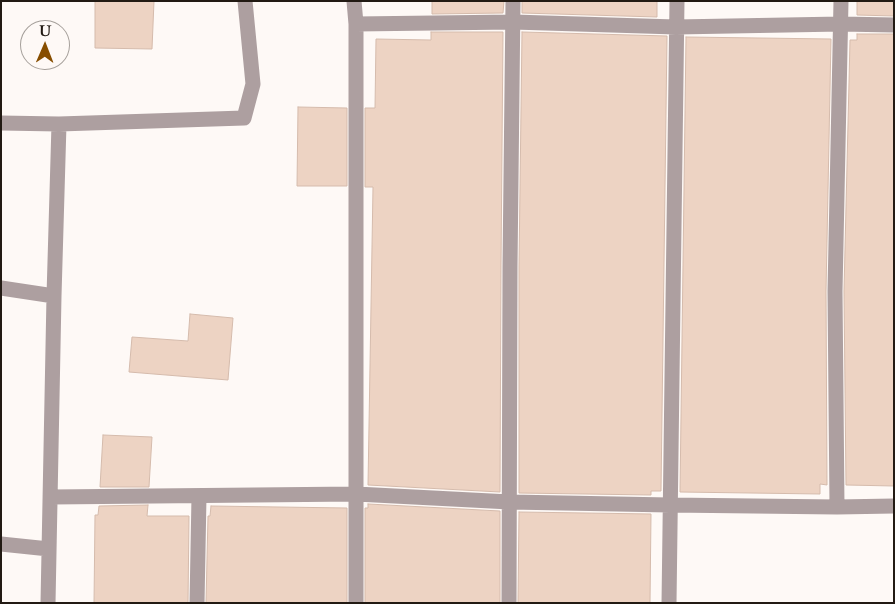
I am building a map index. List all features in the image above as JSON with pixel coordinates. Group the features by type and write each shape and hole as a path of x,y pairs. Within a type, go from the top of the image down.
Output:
{"street":[{"path":"1,123 59,124 244,118 254,84 245,1"},
{"path":"354,1 356,24 356,603"},
{"path":"509,603 513,1"},
{"path":"670,603 677,1"},
{"path":"837,507 835,291 841,1"},
{"path":"356,24 513,22 676,27 894,25"},
{"path":"48,603 59,124"},
{"path":"1,288 54,296"},
{"path":"51,497 356,494 510,502 837,507 894,506"},
{"path":"197,603 199,496"},
{"path":"1,544 48,549"}],"building":[{"path":"95,1 154,1 152,49 95,48"},
{"path":"432,1 504,1 503,13 432,14"},
{"path":"522,1 657,1 657,17 522,13"},
{"path":"857,1 894,1 894,16 857,15"},
{"path":"431,32 503,32 500,492 368,485 373,187 365,187 365,108 375,108 376,39 431,40"},
{"path":"522,32 667,36 661,491 651,491 651,495 519,493"},
{"path":"857,34 894,34 894,486 846,485 844,291 850,40 857,40"},
{"path":"686,37 831,39 826,291 827,485 820,484 820,494 680,492"},
{"path":"298,107 347,108 347,186 297,186"},
{"path":"190,314 233,318 228,380 129,372 132,337 188,341"},
{"path":"103,435 152,437 149,487 100,487"},
{"path":"368,504 500,511 500,603 365,603 365,508 368,508"},
{"path":"148,505 147,516 189,516 188,603 94,603 95,515 98,515 99,506"},
{"path":"211,506 347,508 347,603 206,603 208,516 210,516"},
{"path":"519,512 651,514 650,603 518,603"}]}
